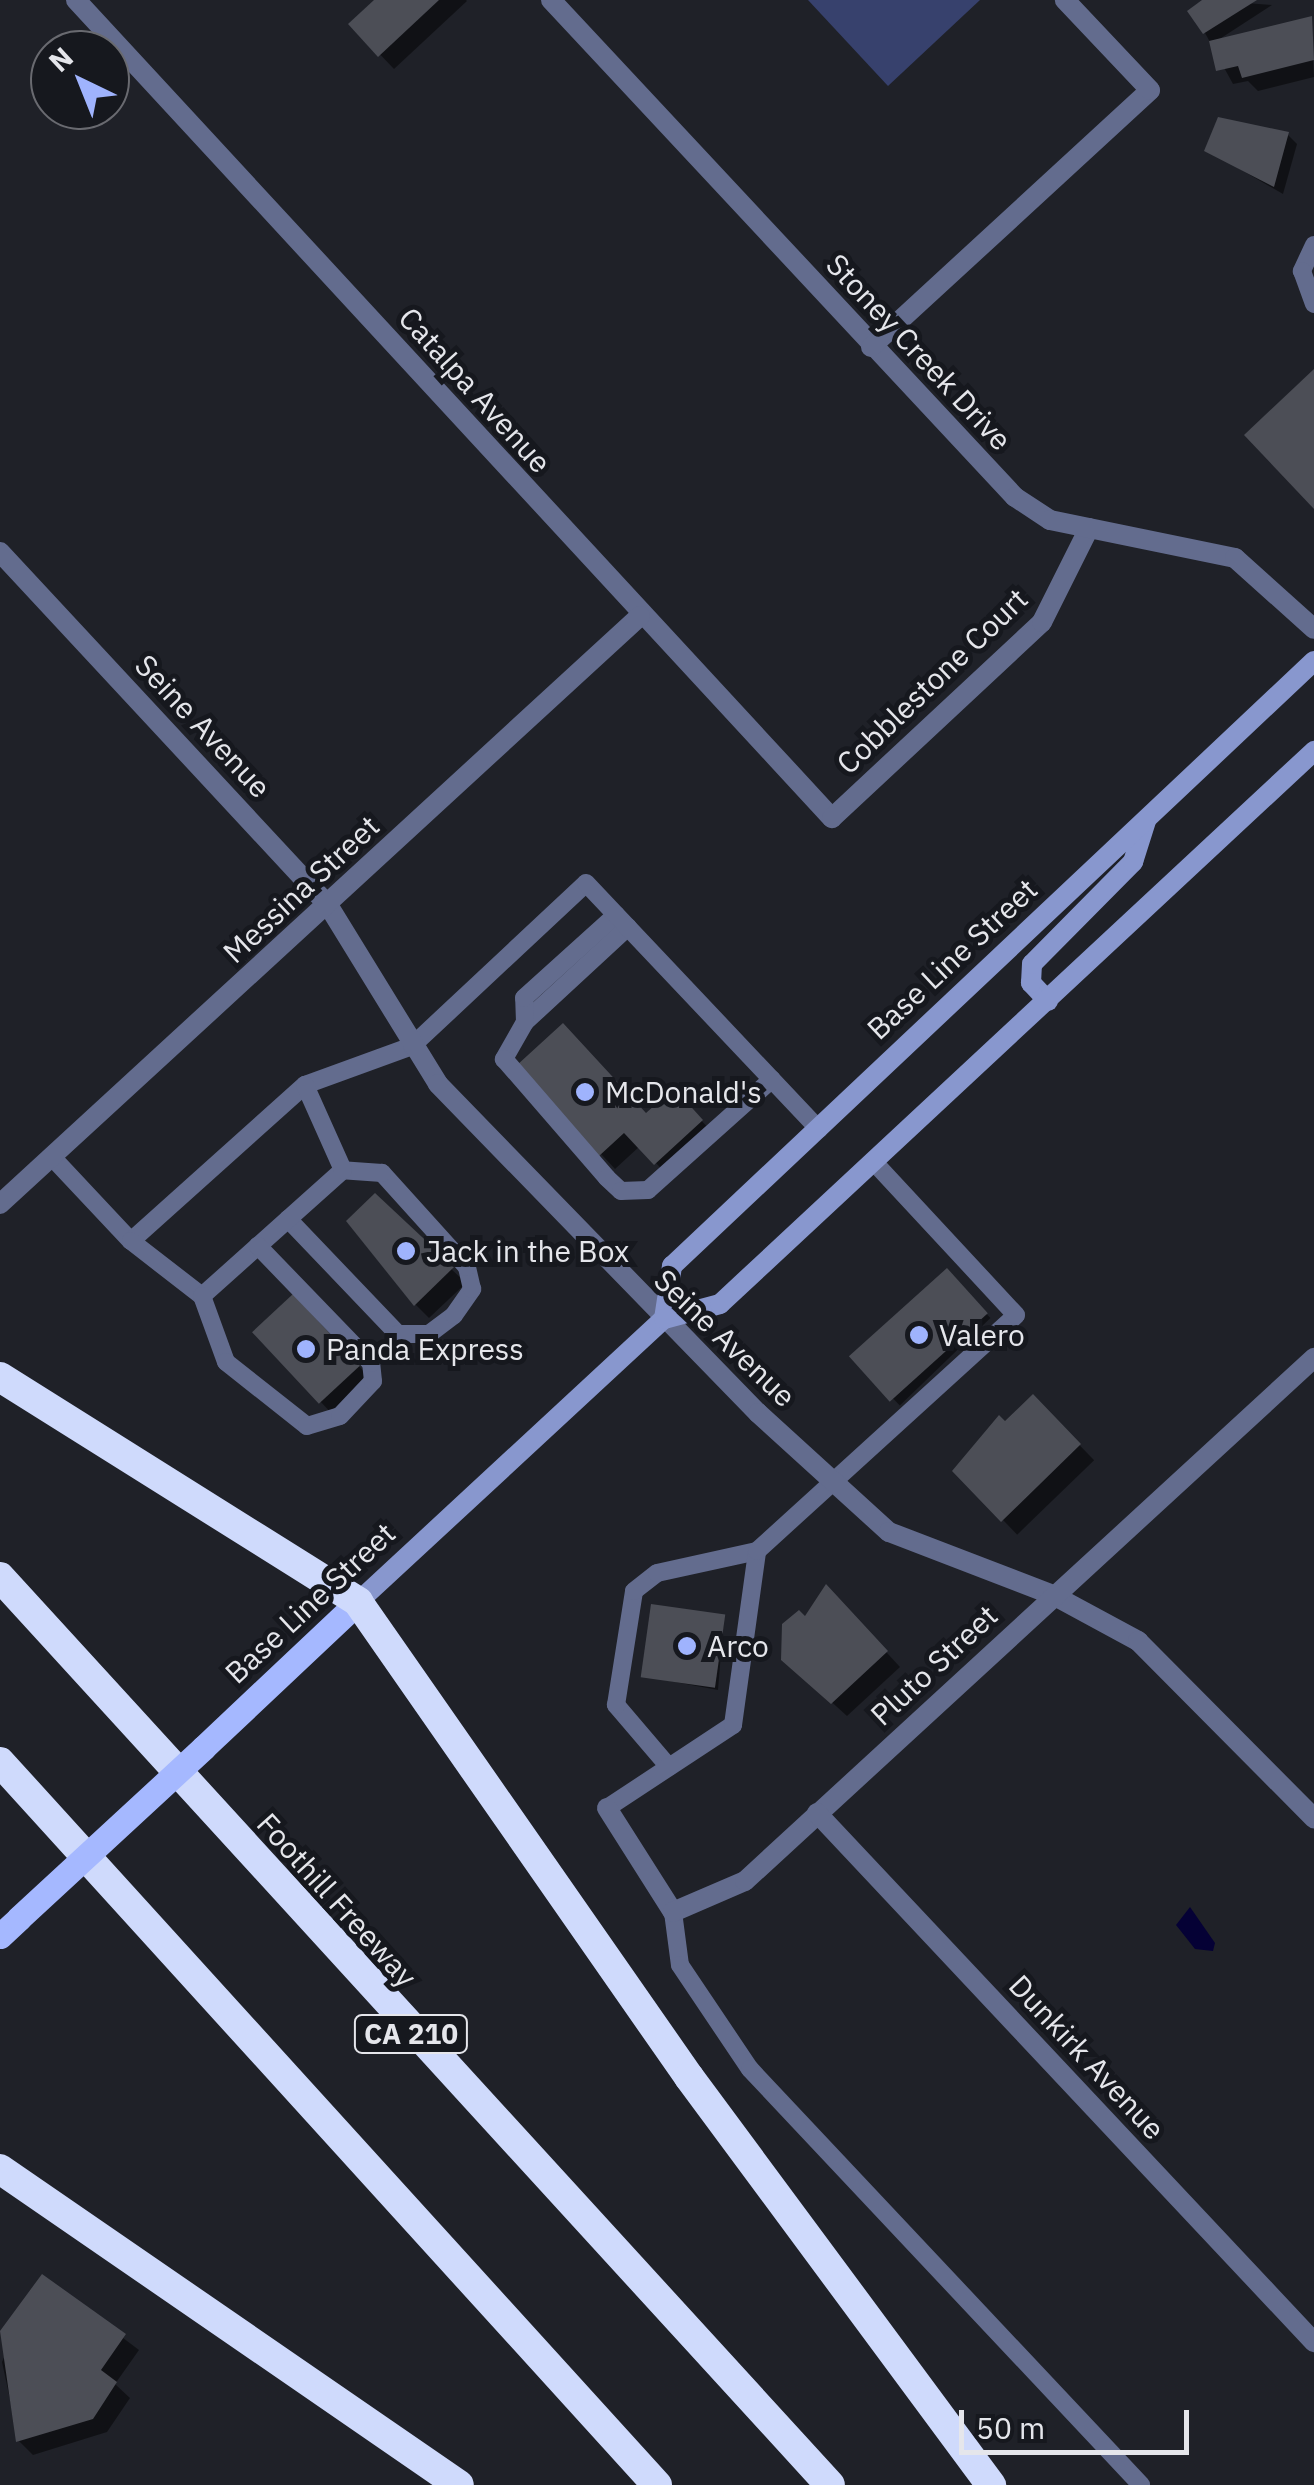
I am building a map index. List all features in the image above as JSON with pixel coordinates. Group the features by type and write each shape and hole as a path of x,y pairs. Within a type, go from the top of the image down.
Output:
{"highway":[{"path":"0,1377 358,1602 804,2237 991,2485"},
{"name":"Foothill Freeway","path":"0,1577 830,2485"},
{"path":"0,1762 657,2485"},
{"path":"0,2169 459,2485"}],"main road":[{"name":"Base Line Street","path":"664,1318 672,1266 1314,661"},
{"name":"Base Line Street","path":"0,1936 664,1318 720,1304 1314,751"},
{"path":"1048,1001 1031,983 1032,964 1133,862 1147,819"}],"street":[{"name":"Catalpa Avenue","path":"76,0 640,616 832,818"},
{"name":"Stoney Creek Drive","path":"551,0 1015,497 1050,520 1235,558 1314,629"},
{"path":"872,347 1150,90 1065,0"},
{"name":"Cobblestone Court","path":"832,818 1042,622 1089,528"},
{"name":"Seine Avenue","path":"0,552 328,905 412,1046 592,1252 889,1532 1053,1595 1138,1640 1314,1818"},
{"name":"Messina Street","path":"0,1204 640,616"},
{"name":"Pluto Street","path":"673,1912 745,1881 1314,1358"},
{"path":"607,1808 673,1912"},
{"name":"Dunkirk Avenue","path":"817,1814 1314,2342"}],"lane":[{"path":"1314,245 1302,271 1314,304"},
{"path":"131,1240 305,1085 412,1046 586,883 819,1129"},
{"path":"622,921 524,998 525,1022 508,1046 507,1070 621,1191 648,1190 772,1079"},
{"path":"305,1085 343,1170"},
{"path":"52,1157 131,1240 202,1296 226,1362 307,1426 340,1416 373,1381 371,1363 258,1246"},
{"path":"669,1767 616,1705 634,1591 657,1573 756,1552 1016,1316 874,1161"},
{"path":"202,1296 288,1219 343,1170 382,1173 467,1267 472,1290 454,1315 429,1334 398,1334 288,1219"},
{"path":"607,1808 732,1725 756,1552"},
{"path":"673,1912 680,1964 750,2069 1141,2485"}],"shaded area":[{"path":"808,0 980,0 888,86"},
{"path":"1190,1907 1215,1943 1213,1951 1195,1949 1176,1925"}],"building":[{"path":"374,0 439,0 378,57 348,24"},
{"path":"1202,0 1257,0 1203,34 1187,11"},
{"path":"1312,16 1314,60 1242,78 1238,66 1216,71 1209,41"},
{"path":"1218,117 1289,132 1274,187 1204,151"},
{"path":"1314,369 1314,509 1244,435"},
{"path":"563,1023 646,1113 674,1088 703,1120 654,1165 624,1133 599,1156 516,1066"},
{"name":"Jack in the Box","path":"375,1193 454,1267 414,1306 346,1221"},
{"path":"947,1268 988,1313 890,1402 849,1356"},
{"name":"Panda Express","path":"293,1294 360,1366 319,1404 252,1332"},
{"path":"1033,1394 1081,1444 1001,1522 952,1471 999,1415 1005,1421"},
{"path":"826,1584 888,1651 831,1704 781,1660 782,1624 799,1610 805,1616"},
{"path":"651,1604 725,1614 715,1688 641,1677"},
{"path":"42,2274 126,2334 101,2370 117,2382 93,2419 16,2442 0,2331"}],"place":[{"name":"McDonald's","path":"585,1092"},
{"name":"Jack in the Box","path":"406,1251"},
{"name":"Valero","path":"919,1335"},
{"name":"Panda Express","path":"306,1349"},
{"name":"Arco","path":"687,1646"}]}
